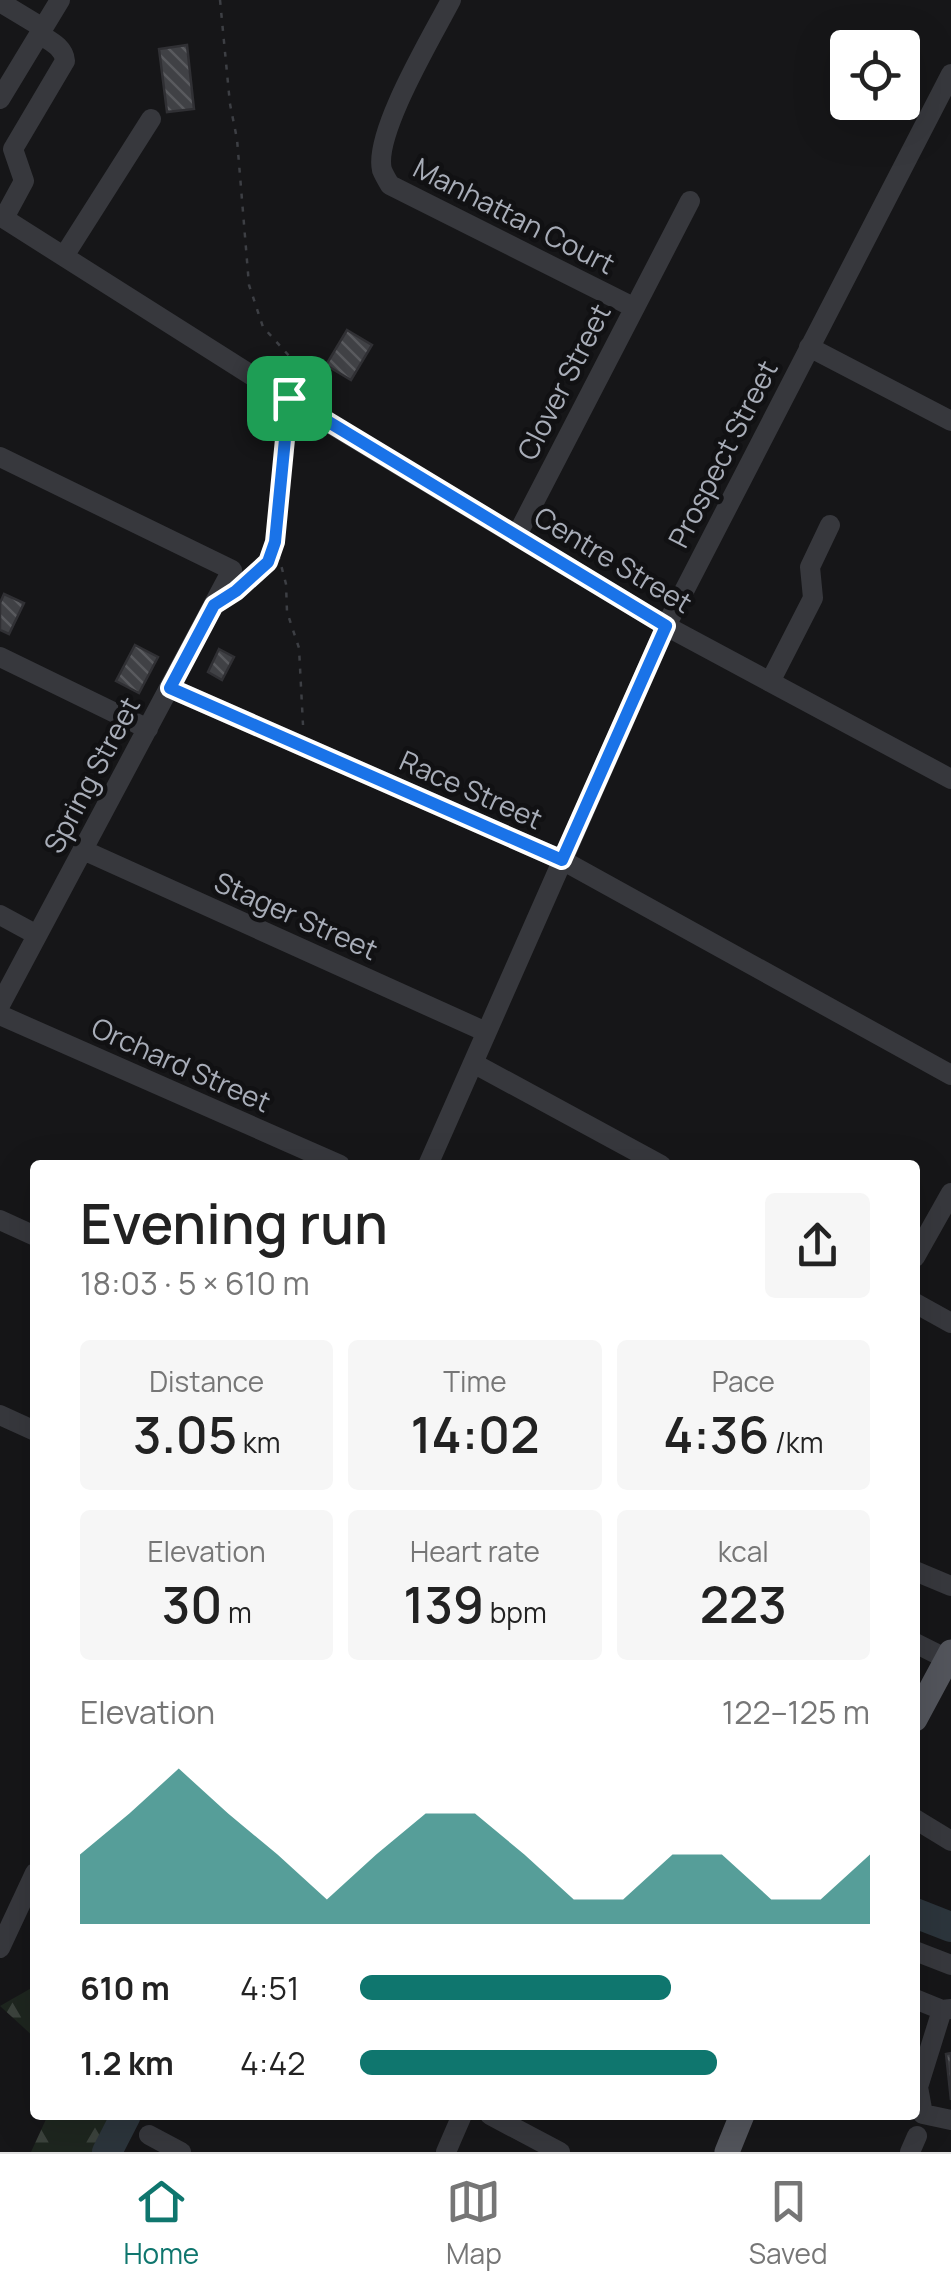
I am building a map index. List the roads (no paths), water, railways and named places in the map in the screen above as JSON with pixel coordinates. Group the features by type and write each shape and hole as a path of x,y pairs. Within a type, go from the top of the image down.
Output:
{"main road":[{"path":"920,1709 949,1655"},
{"path":"731,2151 740,2120"}],"street":[{"path":"0,99 60,0"},
{"name":"Manhattan Court","path":"452,0 384,140 382,168 390,184 633,308"},
{"path":"0,2 41,31 64,54 65,60 13,149 24,180 2,217"},
{"name":"Prospect Street","path":"472,1063 666,626 951,74"},
{"path":"64,256 151,119"},
{"name":"Clover Street","path":"516,534 690,201"},
{"name":"Centre Street","path":"2,217 289,398 666,626 951,779"},
{"path":"810,347 951,422"},
{"name":"Spring Street","path":"0,457 239,576 170,688 0,1005"},
{"path":"770,682 813,598 810,567 830,525"},
{"path":"0,657 148,729"},
{"name":"Race Street","path":"170,688 562,860 951,1075"},
{"name":"Stager Street","path":"84,850 486,1032"},
{"path":"0,916 37,935"},
{"name":"Orchard Street","path":"0,1015 329,1160"},
{"path":"430,1160 472,1063 652,1160"},
{"path":"920,1248 951,1193"},
{"path":"0,1220 30,1234"},
{"path":"920,1306 951,1323"},
{"path":"0,1416 30,1429"},
{"path":"920,1572 951,1586"},
{"path":"920,1645 949,1655"},
{"path":"920,1822 951,1841"},
{"path":"0,1948 30,1884"},
{"path":"920,1953 951,1966"},
{"path":"920,2001 947,2010 920,2082"},
{"path":"920,2098 923,2114 951,2120"},
{"path":"446,2152 460,2120"},
{"path":"499,2120 560,2152"},
{"path":"149,2135 182,2152"}],"waterway":[{"path":"920,1915 951,1927"},
{"path":"107,2152 123,2120"}]}
